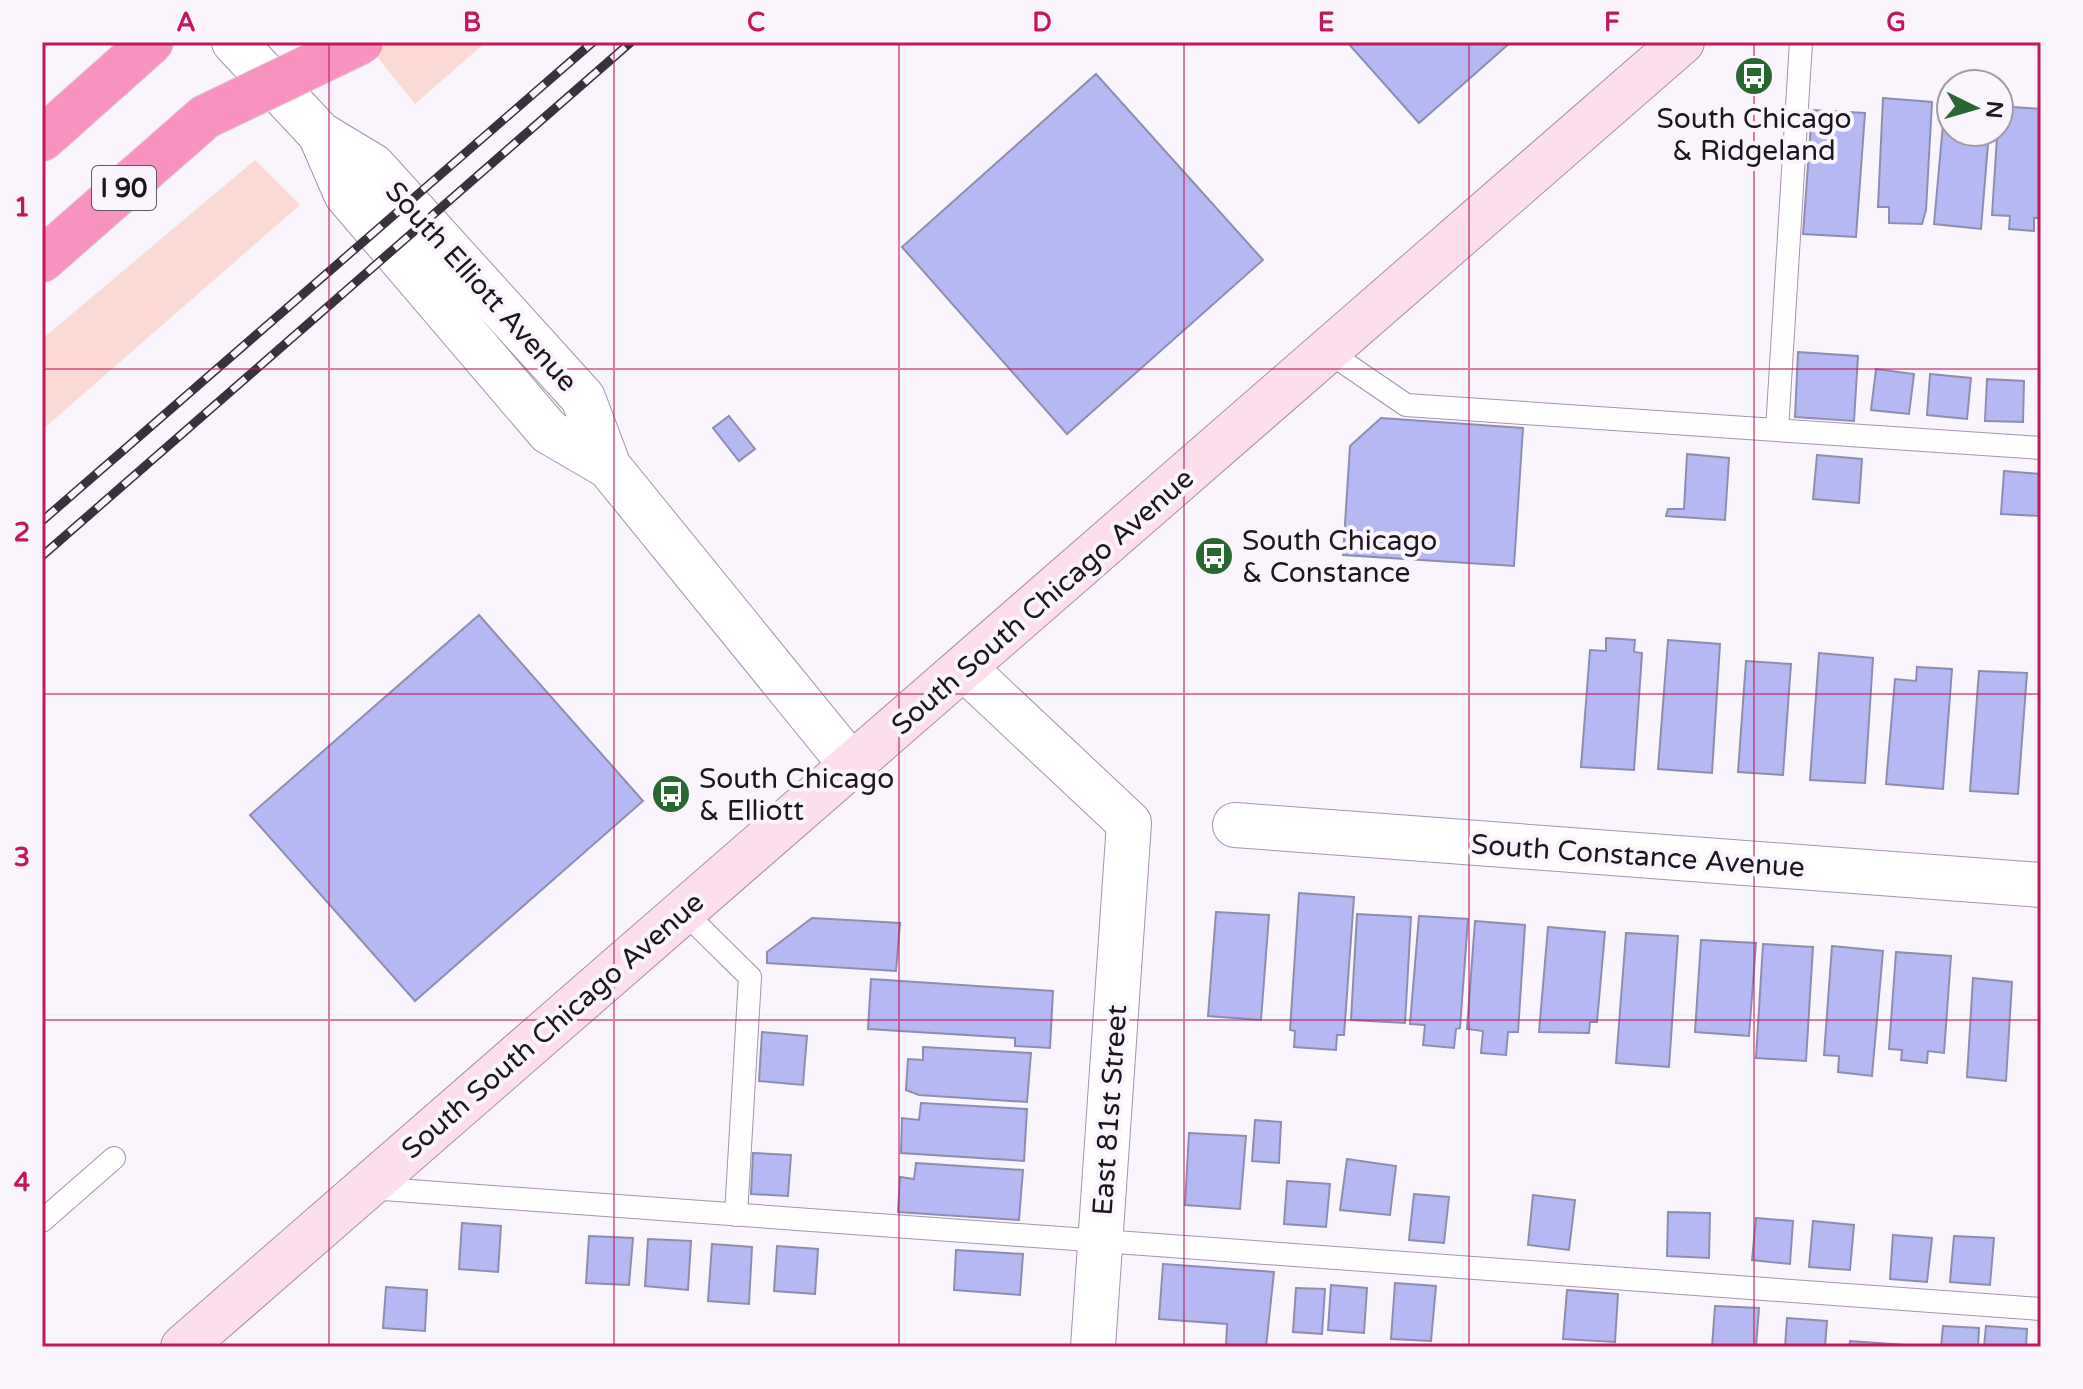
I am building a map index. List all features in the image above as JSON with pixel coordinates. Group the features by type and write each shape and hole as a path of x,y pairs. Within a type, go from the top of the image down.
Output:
{"highway":[{"name":"I 90","path":"42,260 291,42"},
{"path":"205,117 361,42"},
{"path":"42,139 148,44"}],"main road":[{"name":"South South Chicago Avenue","path":"183,1347 1682,42"}],"street":[{"name":"South Elliott Avenue","path":"234,42 320,134 346,194 549,432 609,467 852,766"},
{"name":"East 81st Street","path":"964,668 1129,823 1093,1347"},
{"name":"South Constance Avenue","path":"1235,825 2041,885"}],"lane":[{"path":"1777,430 1801,42"},
{"path":"1327,351 1406,405 2041,448"},
{"path":"684,912 750,977 736,1215"},
{"path":"42,1221 114,1158"},
{"path":"364,1188 2041,1309"}],"shaded area":[{"path":"389,42 486,42 415,104 374,53"},
{"path":"255,160 300,205 42,430 42,339"}],"building":[{"path":"1347,42 1511,42 1419,123"},
{"path":"1096,74 1263,260 1067,434 902,247"},
{"path":"1883,98 1932,102 1926,210 1922,224 1889,223 1889,207 1878,207"},
{"path":"2015,107 2041,109 2041,218 2034,218 2034,231 2009,229 2010,216 1992,215 1996,148 2015,148"},
{"path":"1812,110 1865,113 1856,237 1803,234"},
{"path":"1941,148 1988,148 1981,229 1934,224"},
{"path":"1798,352 1858,356 1854,421 1795,417"},
{"path":"1876,369 1914,374 1909,414 1871,410"},
{"path":"1930,374 1971,378 1967,419 1927,415"},
{"path":"1987,379 2024,381 2023,422 1985,421"},
{"path":"729,416 755,449 739,461 713,428"},
{"path":"1381,418 1523,428 1514,566 1343,555 1350,446"},
{"path":"1687,454 1729,458 1725,520 1666,516 1668,509 1684,509"},
{"path":"1817,455 1862,459 1859,503 1813,499"},
{"path":"2004,471 2041,474 2040,516 2001,514"},
{"path":"479,615 643,801 415,1001 250,815"},
{"path":"1606,638 1635,640 1634,652 1642,653 1634,770 1581,767 1590,650 1606,651"},
{"path":"1668,640 1720,644 1712,773 1658,769"},
{"path":"1819,653 1873,658 1865,783 1810,780"},
{"path":"1746,661 1791,664 1783,775 1738,772"},
{"path":"1917,667 1952,669 1943,789 1886,784 1895,679 1916,681"},
{"path":"1979,671 2027,673 2018,794 1970,791"},
{"path":"1299,893 1354,897 1344,1035 1337,1035 1336,1050 1294,1047 1295,1031 1290,1030"},
{"path":"1216,912 1269,915 1261,1020 1208,1016"},
{"path":"1357,914 1411,917 1405,1023 1351,1020"},
{"path":"1419,916 1468,919 1460,1028 1456,1029 1454,1048 1423,1045 1425,1025 1410,1024"},
{"path":"812,918 900,923 896,971 767,963 767,952"},
{"path":"1475,921 1525,925 1518,1032 1508,1032 1506,1055 1481,1053 1483,1031 1467,1029"},
{"path":"1548,927 1605,932 1597,1022 1590,1022 1589,1033 1539,1032"},
{"path":"1626,933 1678,936 1669,1067 1616,1063"},
{"path":"1701,940 1756,943 1749,1036 1695,1032"},
{"path":"1763,944 1813,947 1806,1061 1756,1058"},
{"path":"1832,946 1883,951 1872,1076 1838,1072 1839,1056 1824,1055"},
{"path":"1896,952 1951,956 1944,1053 1928,1051 1927,1063 1901,1060 1902,1050 1889,1049"},
{"path":"1973,978 2012,982 2006,1081 1967,1077"},
{"path":"871,979 1053,991 1050,1048 1015,1046 1015,1038 868,1029"},
{"path":"762,1032 807,1036 803,1085 759,1081"},
{"path":"923,1047 1031,1053 1027,1102 919,1095 906,1090 908,1059 923,1060"},
{"path":"921,1103 1027,1109 1024,1161 901,1153 902,1118 919,1120"},
{"path":"1255,1120 1281,1122 1279,1163 1252,1161"},
{"path":"1189,1133 1246,1136 1240,1209 1185,1205"},
{"path":"753,1153 791,1155 788,1196 751,1194"},
{"path":"1347,1159 1396,1166 1390,1215 1340,1210"},
{"path":"916,1163 1023,1170 1019,1220 898,1212 900,1177 914,1179"},
{"path":"1287,1181 1330,1184 1326,1227 1284,1224"},
{"path":"1414,1194 1449,1197 1444,1243 1409,1240"},
{"path":"1533,1195 1575,1200 1569,1250 1528,1245"},
{"path":"1668,1212 1710,1213 1709,1258 1667,1256"},
{"path":"1756,1218 1793,1221 1790,1264 1752,1260"},
{"path":"1813,1221 1854,1225 1850,1270 1809,1267"},
{"path":"462,1223 501,1226 498,1272 459,1269"},
{"path":"1893,1235 1932,1238 1927,1282 1890,1279"},
{"path":"589,1236 633,1238 629,1285 586,1283"},
{"path":"1954,1236 1994,1238 1990,1285 1950,1282"},
{"path":"648,1239 691,1241 688,1290 645,1286"},
{"path":"712,1244 752,1247 749,1304 708,1301"},
{"path":"777,1246 818,1249 815,1294 774,1291"},
{"path":"956,1250 1023,1254 1020,1295 954,1290"},
{"path":"1163,1264 1274,1272 1266,1347 1226,1347 1227,1324 1159,1319"},
{"path":"1395,1283 1436,1286 1431,1341 1391,1339"},
{"path":"1331,1285 1367,1288 1364,1333 1328,1330"},
{"path":"386,1287 427,1290 425,1331 383,1328"},
{"path":"1296,1288 1325,1289 1322,1334 1293,1332"},
{"path":"1567,1290 1618,1294 1615,1342 1563,1339"},
{"path":"1715,1306 1759,1308 1756,1347 1712,1347"},
{"path":"1787,1318 1827,1321 1825,1347 1785,1347"},
{"path":"1943,1326 1979,1328 1978,1347 1941,1347"},
{"path":"1986,1326 2027,1329 2026,1347 1984,1347"},
{"path":"1850,1341 1905,1345 1905,1347 1849,1347"}],"railway":[{"path":"42,521 593,42"},
{"path":"42,556 631,42"}],"place":[{"name":"South Chicago & Ridgeland","path":"1754,76"},
{"name":"South Chicago & Constance","path":"1214,556"},
{"name":"South Chicago & Elliott","path":"671,794"}]}
